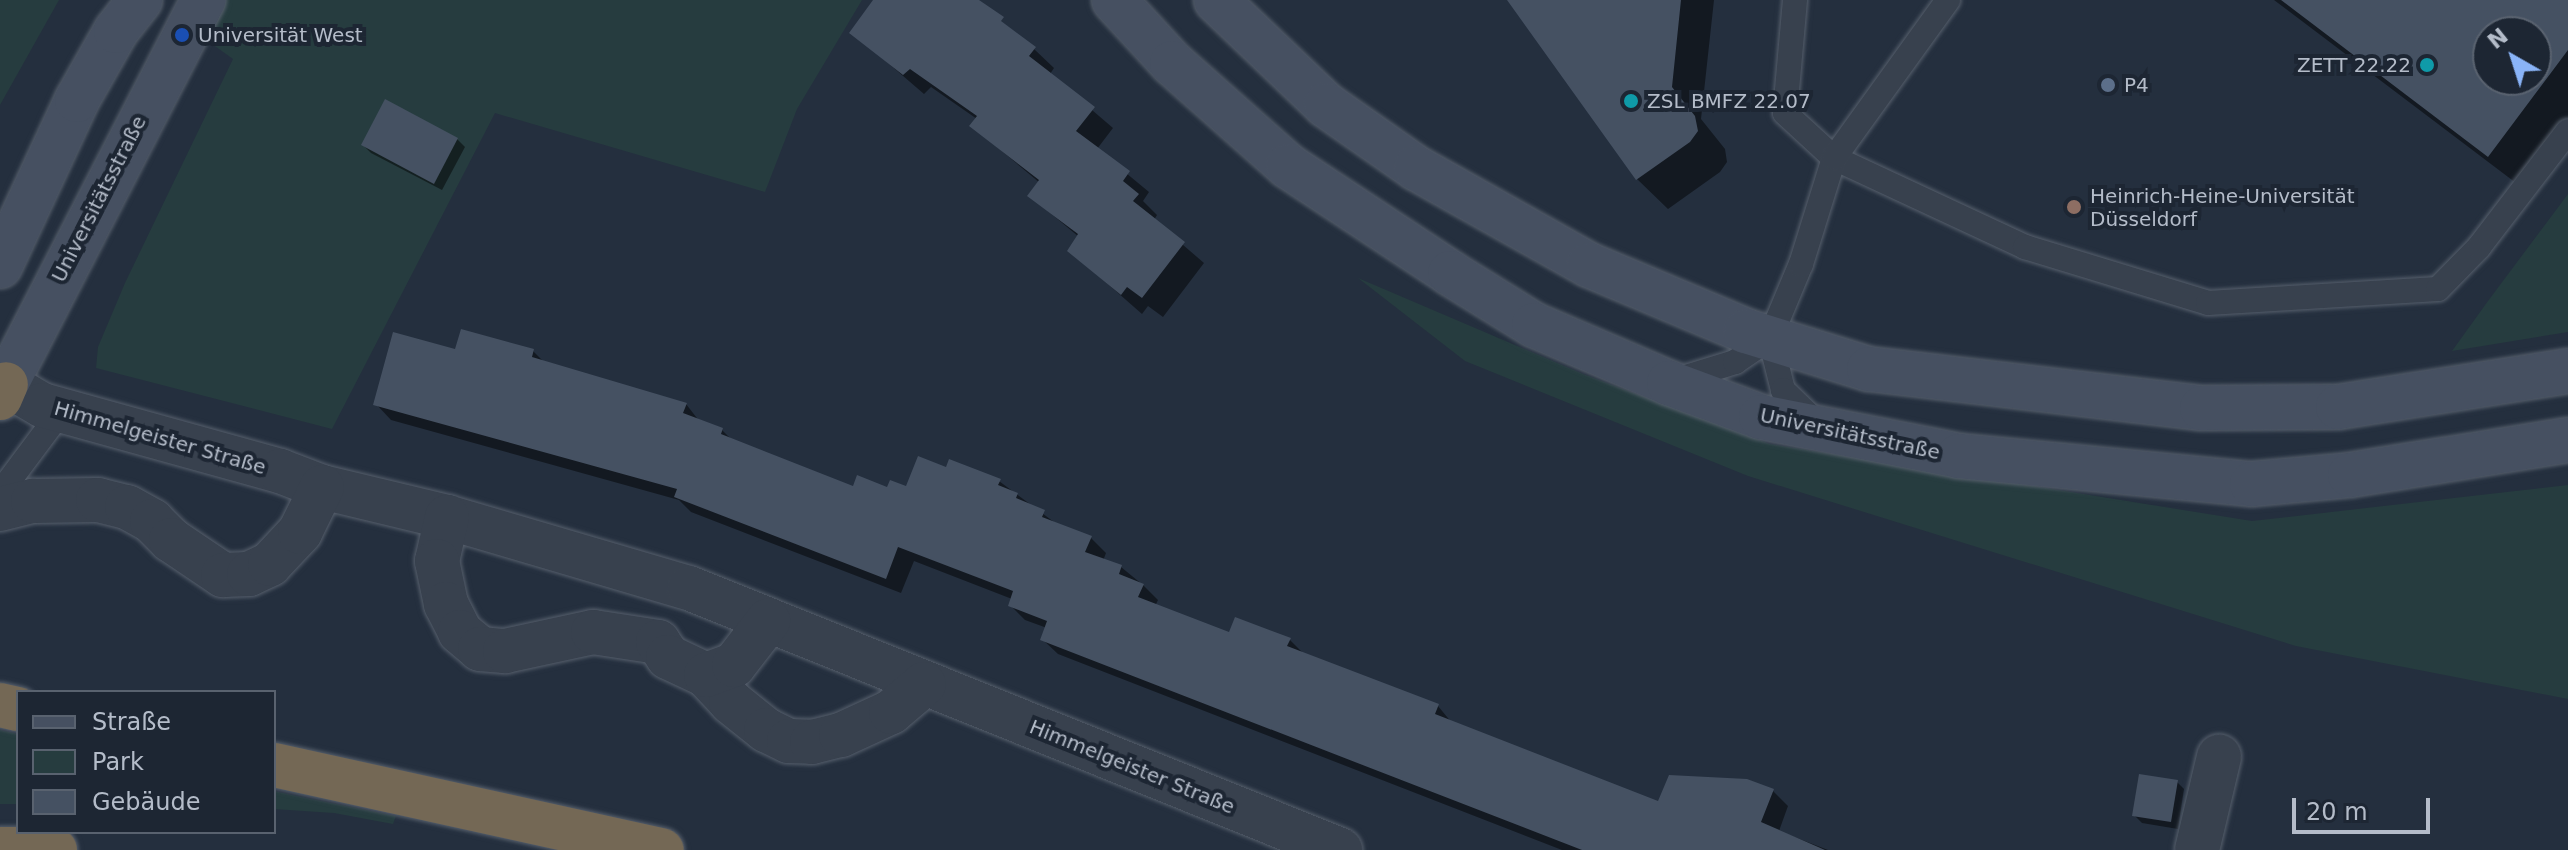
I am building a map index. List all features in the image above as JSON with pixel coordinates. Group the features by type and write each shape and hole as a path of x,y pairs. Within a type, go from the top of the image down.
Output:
{"highway":[{"path":"276,765 662,850"},
{"path":"0,849 55,850"}],"street":[{"path":"0,266 77,100 116,31 140,0"},
{"name":"Universitätsstraße","path":"1,384 203,0"},
{"name":"Universitätsstraße","path":"1114,0 1182,73 1288,166 1534,325 1669,383 1761,417 1959,456 2252,484 2350,475 2568,440"},
{"path":"1216,0 1326,105 1416,168 1589,265 1770,338 1869,369 2202,408 2338,407 2568,371"},
{"name":"Himmelgeister Straße","path":"1,384 42,405 280,471 322,487 447,517 689,588 1340,850"},
{"path":"0,509 33,501 98,500 127,507 152,521 171,540 223,575 249,574 270,564 300,532 322,487"},
{"path":"447,517 437,561 446,604 460,632 480,649 505,651 593,632 658,642"},
{"path":"689,588 663,620 658,642 668,657 706,675 731,702 766,730 789,741 841,735 891,712 924,684"},
{"path":"706,675 734,665 768,621"},
{"path":"2197,850 2219,757"}],"lane":[{"path":"1795,0 1785,113 1834,158 2025,247 2208,303 2438,289 2479,247 2568,131"},
{"path":"1669,383 1735,362 1770,338 1801,264 1834,158 1948,0"},
{"path":"1770,338 1783,390 1826,432"},
{"path":"0,493 62,410"}],"green space":[{"path":"0,0 59,0 0,105"},
{"path":"226,0 862,0 797,109 765,192 495,113 332,429 96,368 98,347 125,283 233,59 205,39"},
{"path":"2568,194 2568,332 2452,351 2488,301"},
{"path":"1358,278 1583,374 1770,444 2252,521 2568,485 2568,699 2296,646 1748,476 1465,361"},
{"path":"0,730 16,734 16,804 0,804"},
{"path":"276,791 396,816 393,824 334,813 276,809"}],"building":[{"path":"873,0 979,0 1004,17 1001,21 1036,47 1029,56 1095,107 1076,131 1130,171 1123,181 1139,194 1133,201 1185,242 1142,298 1127,287 1121,295 1067,251 1078,234 1027,196 1039,180 969,126 977,116 910,69 903,75 849,33"},
{"name":"ZSL BMFZ 22.07","path":"1507,0 1681,0 1672,87 1695,116 1698,131 1690,142 1636,180"},
{"name":"ZETT 22.22","path":"2281,0 2568,0 2568,50 2552,71 2552,16 2472,16 2472,96 2534,96 2488,157"},
{"path":"385,99 458,138 434,184 361,145"},
{"path":"461,329 534,349 532,357 687,403 683,413 723,428 721,434 853,486 857,475 887,487 890,480 906,486 918,456 946,467 949,459 1001,479 998,485 1018,493 1016,498 1045,510 1042,517 1092,536 1085,552 1122,565 1119,574 1144,584 1138,597 1229,632 1235,617 1291,638 1287,646 1439,704 1435,714 1658,801 1669,775 1747,779 1774,789 1761,822 1825,850 1582,850 1040,640 1047,621 1008,606 1013,591 898,547 886,579 674,497 677,489 373,405 393,332 455,349"},
{"path":"2139,774 2178,780 2171,822 2132,816"}],"place":[{"name":"Universität West","path":"182,35"},
{"name":"ZETT 22.22","path":"2427,65"},
{"name":"P4","path":"2108,85"},
{"name":"ZSL BMFZ 22.07","path":"1631,101"},
{"name":"Heinrich-Heine-Universität Düsseldorf","path":"2074,207"}]}
